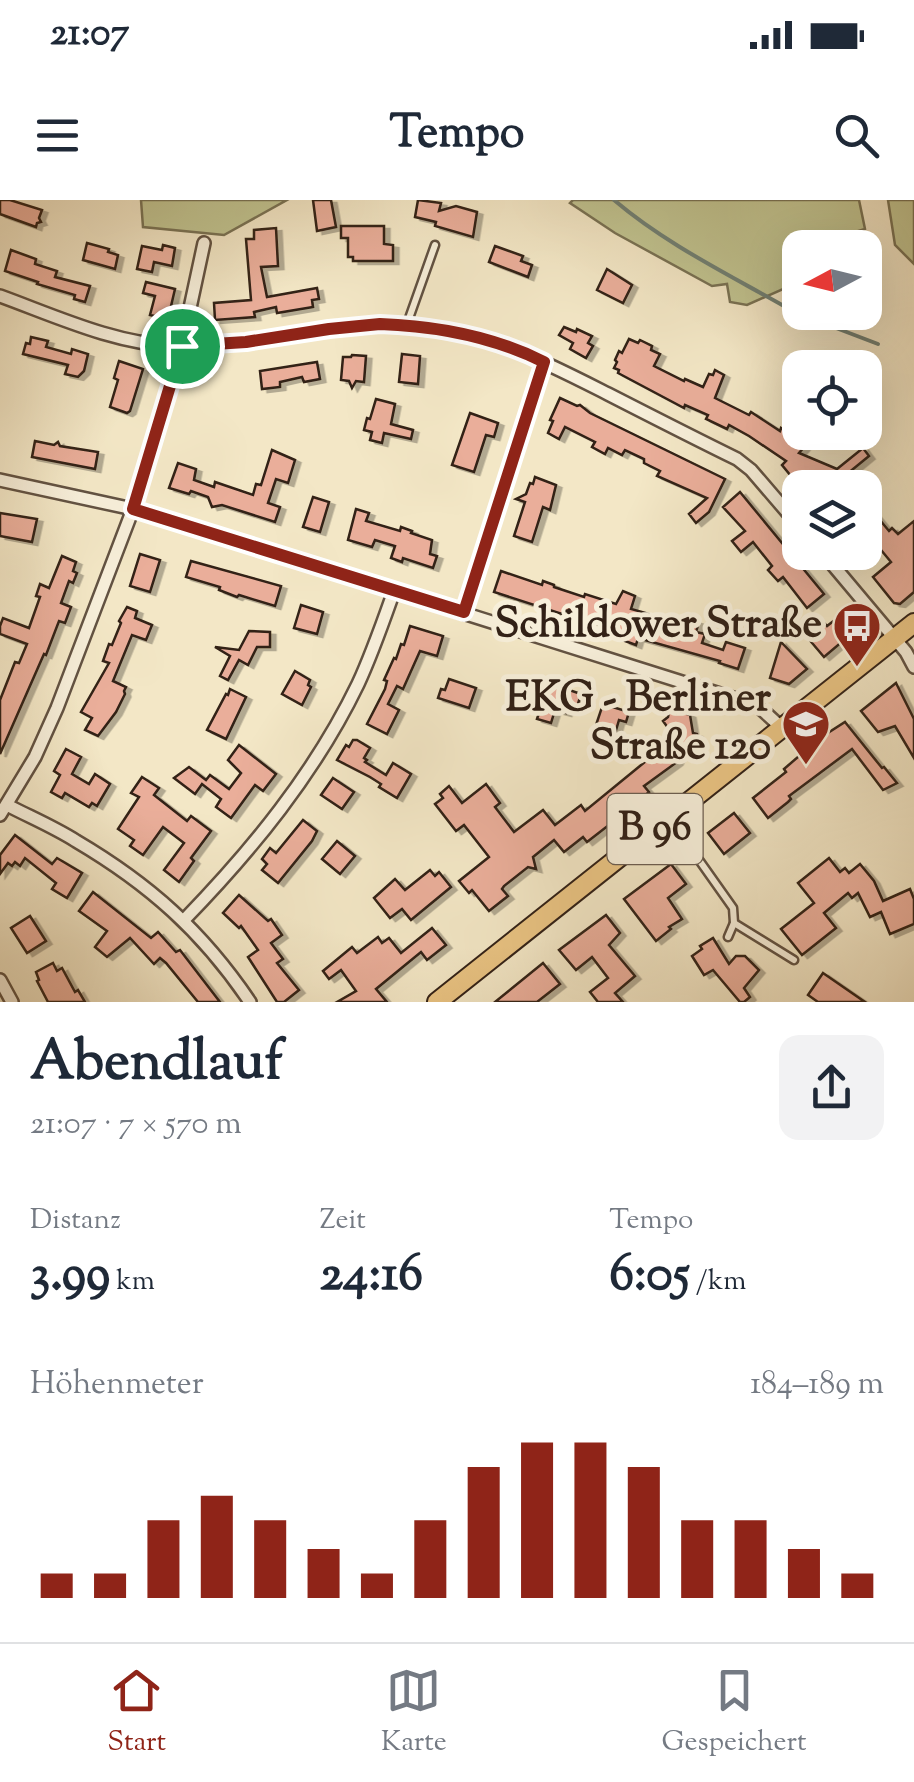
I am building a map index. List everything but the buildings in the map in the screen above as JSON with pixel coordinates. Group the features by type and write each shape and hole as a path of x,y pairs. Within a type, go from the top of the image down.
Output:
{"main road":[{"name":"B 96","path":"438,1002 914,624"}],"street":[{"path":"204,243 182,346 133,509 57,708 4,810 72,838 120,868 184,920 250,1002"},
{"path":"0,296 90,330 169,346 246,342 357,326 407,325 496,342 544,362 736,459 751,470 782,506"},
{"path":"464,612 544,362"},
{"path":"0,480 133,509 464,612 758,706 782,728"},
{"path":"837,570 914,667"},
{"path":"184,920 268,826 310,766 358,685 394,591"},
{"path":"0,980 12,1002"}],"lane":[{"path":"407,325 436,245"},
{"path":"670,818 733,908 734,923 728,938"},
{"path":"734,923 794,960"}],"green space":[{"path":"141,200 287,200 224,235 143,227"},
{"path":"859,200 865,229 782,230 782,289 747,305 730,302 727,284 712,286 615,233 570,203"},
{"path":"888,200 914,200 914,264 895,245"}],"waterway":[{"path":"614,200 679,246 782,305"},
{"path":"841,330 878,344"}],"place":[{"name":"Schildower Straße","path":"857,668"},
{"name":"EKG - Berliner Straße 120","path":"806,766"}],"route":[{"path":"380,324 407,325 496,342 544,362 464,612 133,509 182,346 246,342 380,324"}]}
